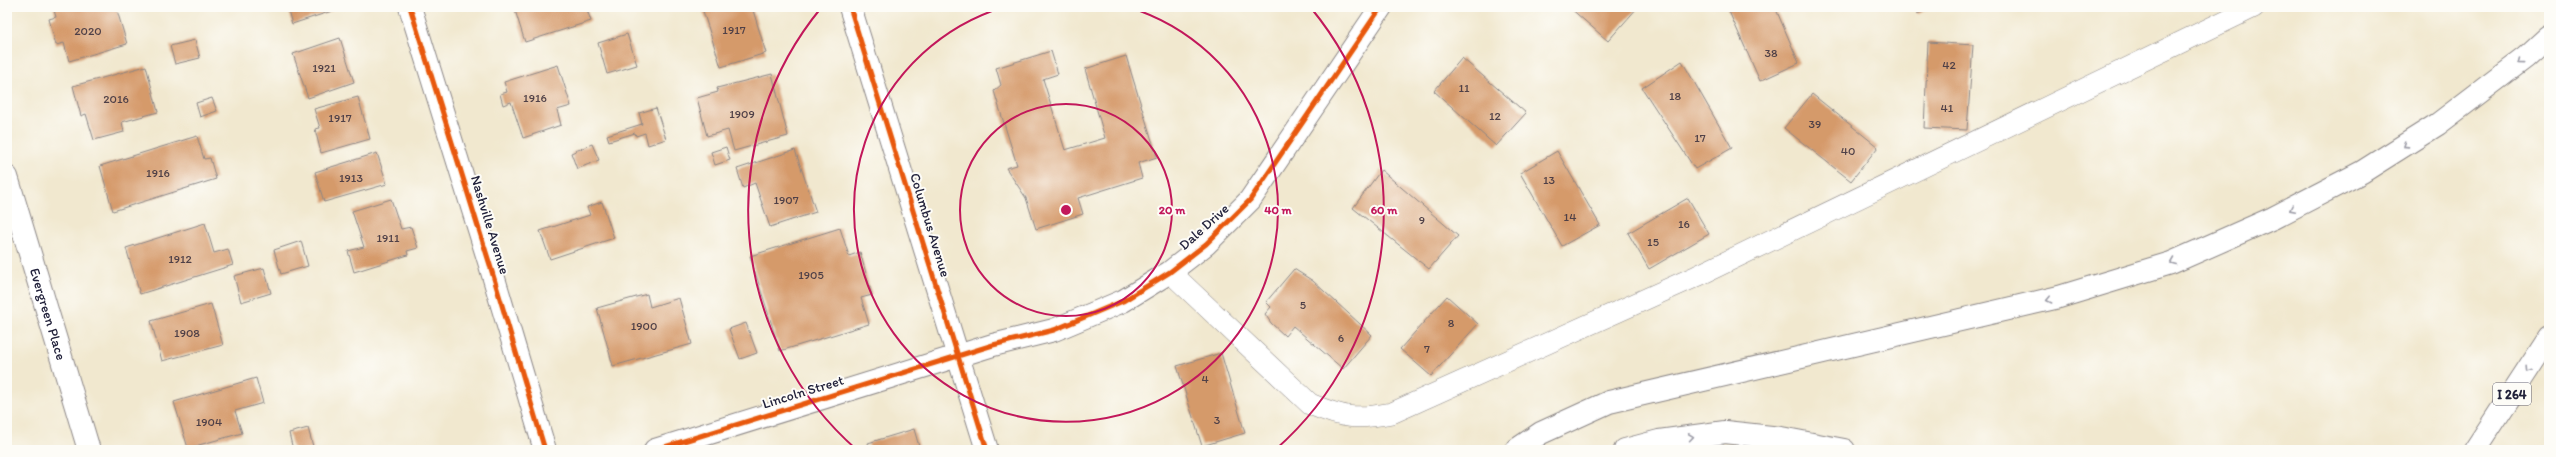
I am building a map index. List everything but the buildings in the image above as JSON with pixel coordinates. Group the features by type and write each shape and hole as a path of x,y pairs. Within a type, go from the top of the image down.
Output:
{"main road":[{"name":"Nashville Avenue","path":"410,7 488,257 545,450"},
{"name":"Columbus Avenue","path":"850,7 987,450"},
{"name":"Dale Drive","path":"958,356 1054,330 1123,301 1170,272 1206,244 1250,200 1381,7"},
{"path":"1516,450 1541,433 1609,402 2060,297 2171,263 2273,218 2362,172 2438,124 2526,57 2549,36"},
{"name":"Evergreen Place","path":"7,178 89,450"},
{"name":"I 264","path":"2476,450 2549,337"},
{"name":"Lincoln Street","path":"654,450 958,356"},
{"path":"1625,450 1658,441 1725,432 1781,438 1844,450"}],"lane":[{"path":"1170,272 1310,404 1336,415 1364,419 1392,413 1697,276 2254,7"}],"cycle path":[{"path":"410,7 490,265 545,450"},
{"path":"850,7 987,450"},
{"path":"655,450 993,345 1054,330 1123,301 1170,272 1206,244 1250,200 1381,7"}]}
